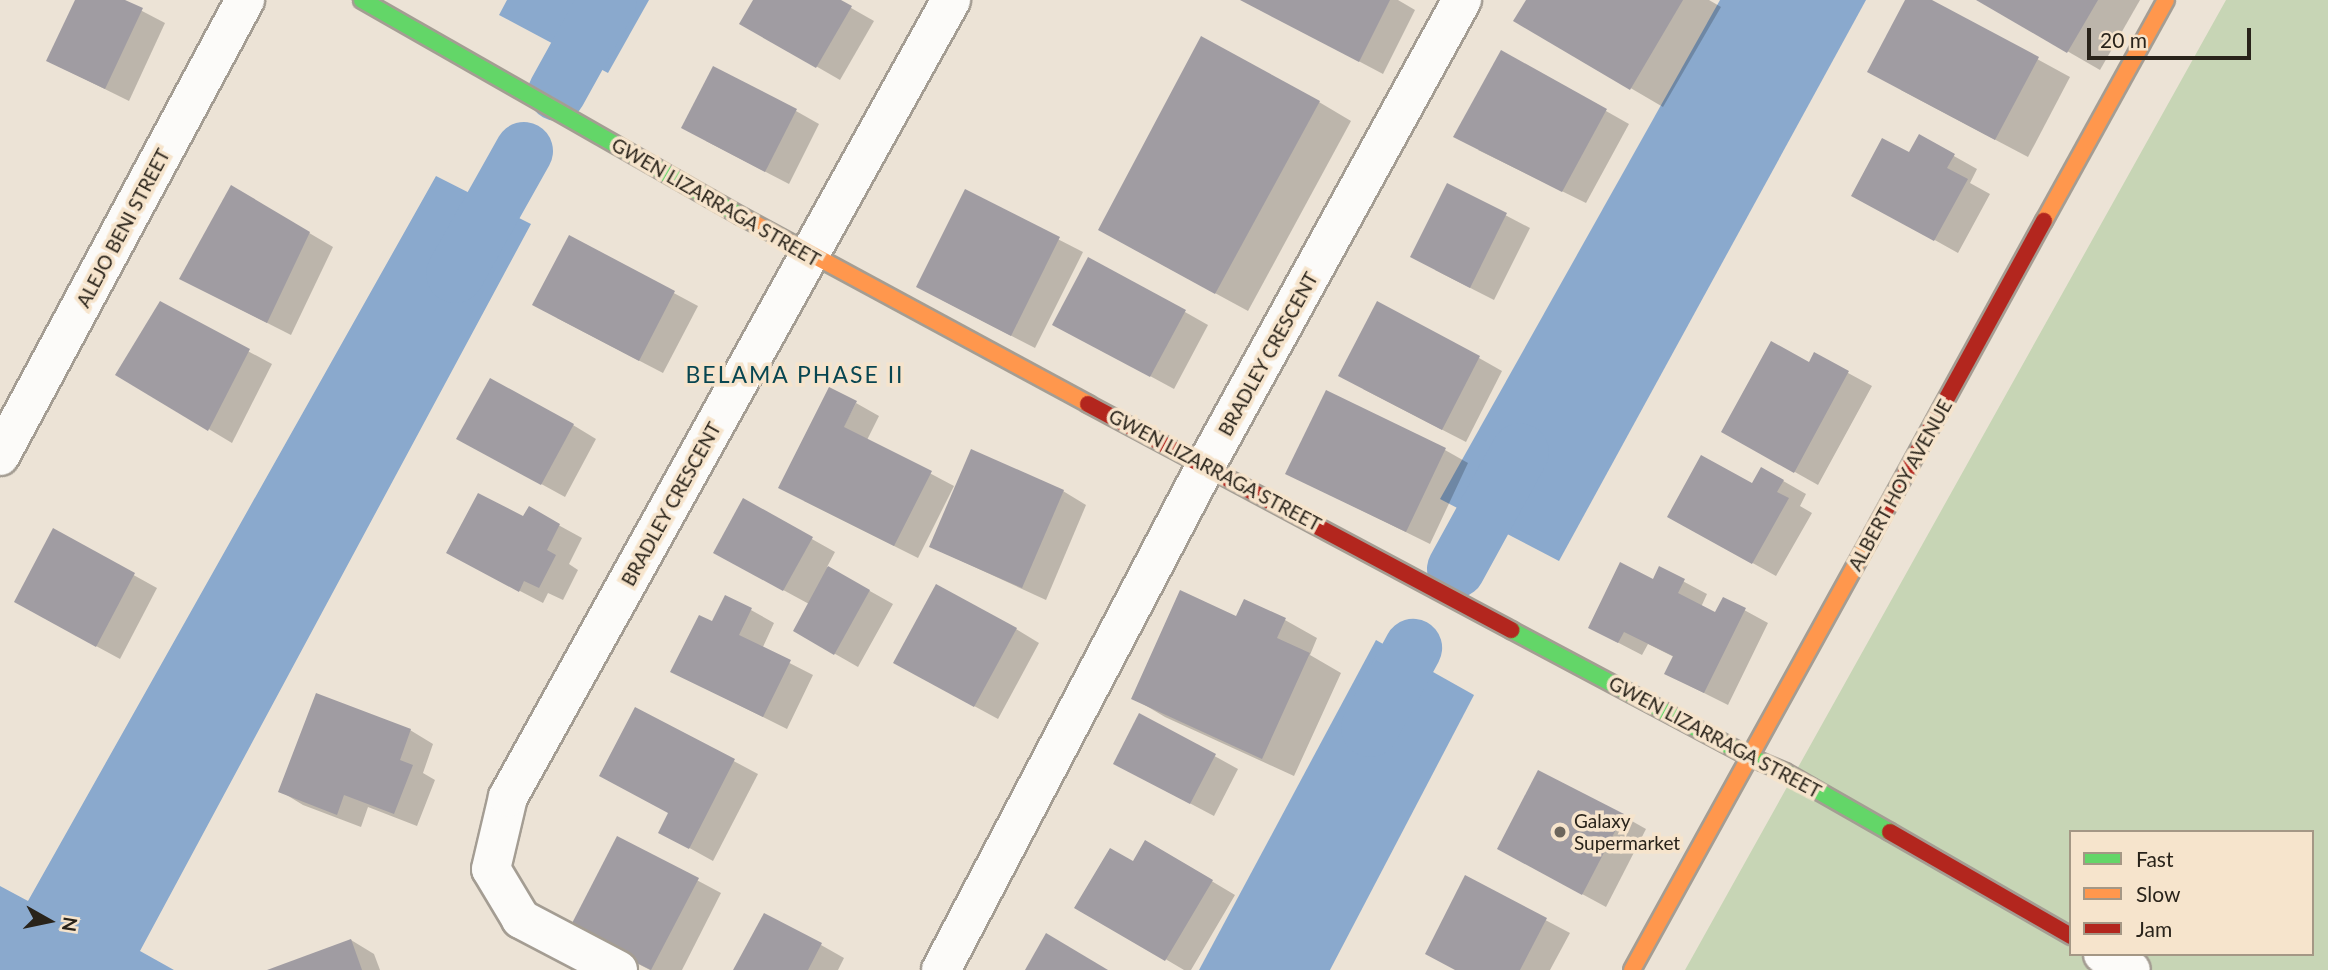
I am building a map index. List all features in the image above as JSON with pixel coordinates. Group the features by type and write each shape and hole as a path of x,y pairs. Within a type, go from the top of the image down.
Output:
{"street":[{"name":"ALEJO BENI STREET","path":"0,456 245,0"},
{"name":"GWEN LIZARRAGA STREET","path":"362,0 809,255 1750,757 1785,772 2069,935"},
{"name":"BRADLEY CRESCENT","path":"618,970 522,919 491,869 508,797 951,0"},
{"name":"BRADLEY CRESCENT","path":"941,970 1206,465 1462,0"},
{"name":"ALBERT HOY AVENUE","path":"1632,970 2166,0"},
{"path":"2106,956 2131,970"}],"green space":[{"path":"2226,0 2328,0 2328,970 1685,970"}],"water":[{"path":"507,0 649,0 608,73 499,15"},
{"path":"1720,0 1866,0 1559,561 1440,499"},
{"path":"436,176 531,224 140,951 174,970 0,970 0,886 28,901"},
{"path":"1376,640 1474,695 1330,970 1199,970"}],"building":[{"path":"75,0 125,0 143,8 105,89 46,61"},
{"path":"753,0 841,0 852,6 816,68 739,24"},
{"path":"1240,0 1390,0 1359,62"},
{"path":"1526,0 1683,0 1630,90 1513,21"},
{"path":"1905,0 1932,0 2039,57 1995,140 1867,72"},
{"path":"1976,0 2098,0 2067,53"},
{"path":"1201,36 1320,101 1215,294 1098,230"},
{"path":"1501,50 1607,109 1562,192 1453,137"},
{"path":"713,66 797,109 765,172 681,128"},
{"path":"1919,134 1955,154 1947,168 1968,179 1934,241 1851,196 1882,138 1909,152"},
{"path":"1447,183 1507,213 1470,288 1410,257"},
{"path":"231,185 310,232 267,323 179,279"},
{"path":"965,189 1060,237 1011,336 916,287"},
{"path":"569,235 675,291 639,361 532,305"},
{"path":"1088,257 1186,310 1150,377 1052,325"},
{"path":"160,301 250,349 208,431 115,375"},
{"path":"1377,301 1480,356 1442,430 1338,376"},
{"path":"1771,341 1809,362 1814,352 1849,371 1794,473 1721,432"},
{"path":"490,378 574,424 541,485 456,439"},
{"path":"829,387 857,401 844,427 932,471 894,546 778,488"},
{"path":"1326,390 1446,448 1406,532 1285,474"},
{"path":"971,449 1064,490 1022,588 929,547"},
{"path":"1701,455 1752,483 1761,467 1784,480 1777,492 1789,498 1752,564 1667,517"},
{"path":"478,493 523,516 529,506 560,524 547,550 556,555 539,588 524,581 519,592 446,553"},
{"path":"743,498 813,537 783,591 713,553"},
{"path":"53,528 135,573 96,647 14,602"},
{"path":"1620,562 1653,579 1659,566 1685,579 1678,593 1715,612 1723,597 1746,608 1704,693 1664,674 1673,656 1624,632 1618,643 1588,628"},
{"path":"828,566 870,590 834,655 793,631"},
{"path":"936,584 1017,628 974,707 893,663"},
{"path":"1180,590 1236,616 1244,599 1286,618 1277,638 1310,653 1262,759 1131,699"},
{"path":"725,595 752,608 739,635 791,660 763,717 670,672 699,615 712,621"},
{"path":"316,693 411,729 400,760 413,765 394,814 344,795 337,815 278,792"},
{"path":"635,707 735,759 689,849 658,833 668,813 599,776"},
{"path":"1139,713 1216,754 1190,804 1113,764"},
{"name":"Galaxy Supermarket","path":"1538,770 1624,814 1582,895 1497,849"},
{"path":"617,836 699,878 651,970 569,929"},
{"path":"1145,840 1213,880 1165,961 1074,908 1110,848 1133,861"},
{"path":"1465,875 1547,918 1520,970 1455,970 1425,954"},
{"path":"764,913 822,943 808,970 733,970"},
{"path":"1046,933 1108,970 1025,970"},
{"path":"351,939 362,970 267,970"}],"waterway":[{"path":"557,92 608,0"},
{"path":"455,274 524,151"},
{"path":"1456,569 1520,452"},
{"path":"1370,728 1413,648"}],"traffic: fast":[{"path":"362,0 741,216"},
{"path":"1511,630 1750,757 1785,772 1890,832"}],"traffic: slow":[{"path":"2044,221 2166,0"},
{"path":"741,216 1088,404"},
{"path":"1632,970 1873,533"}],"traffic: jam":[{"path":"1873,533 2044,221"},
{"path":"1088,404 1511,630"},
{"path":"1890,832 2069,935"}],"place":[{"name":"Galaxy Supermarket","path":"1560,832"}],"district":[{"name":"BELAMA PHASE II","path":"795,374"}]}
